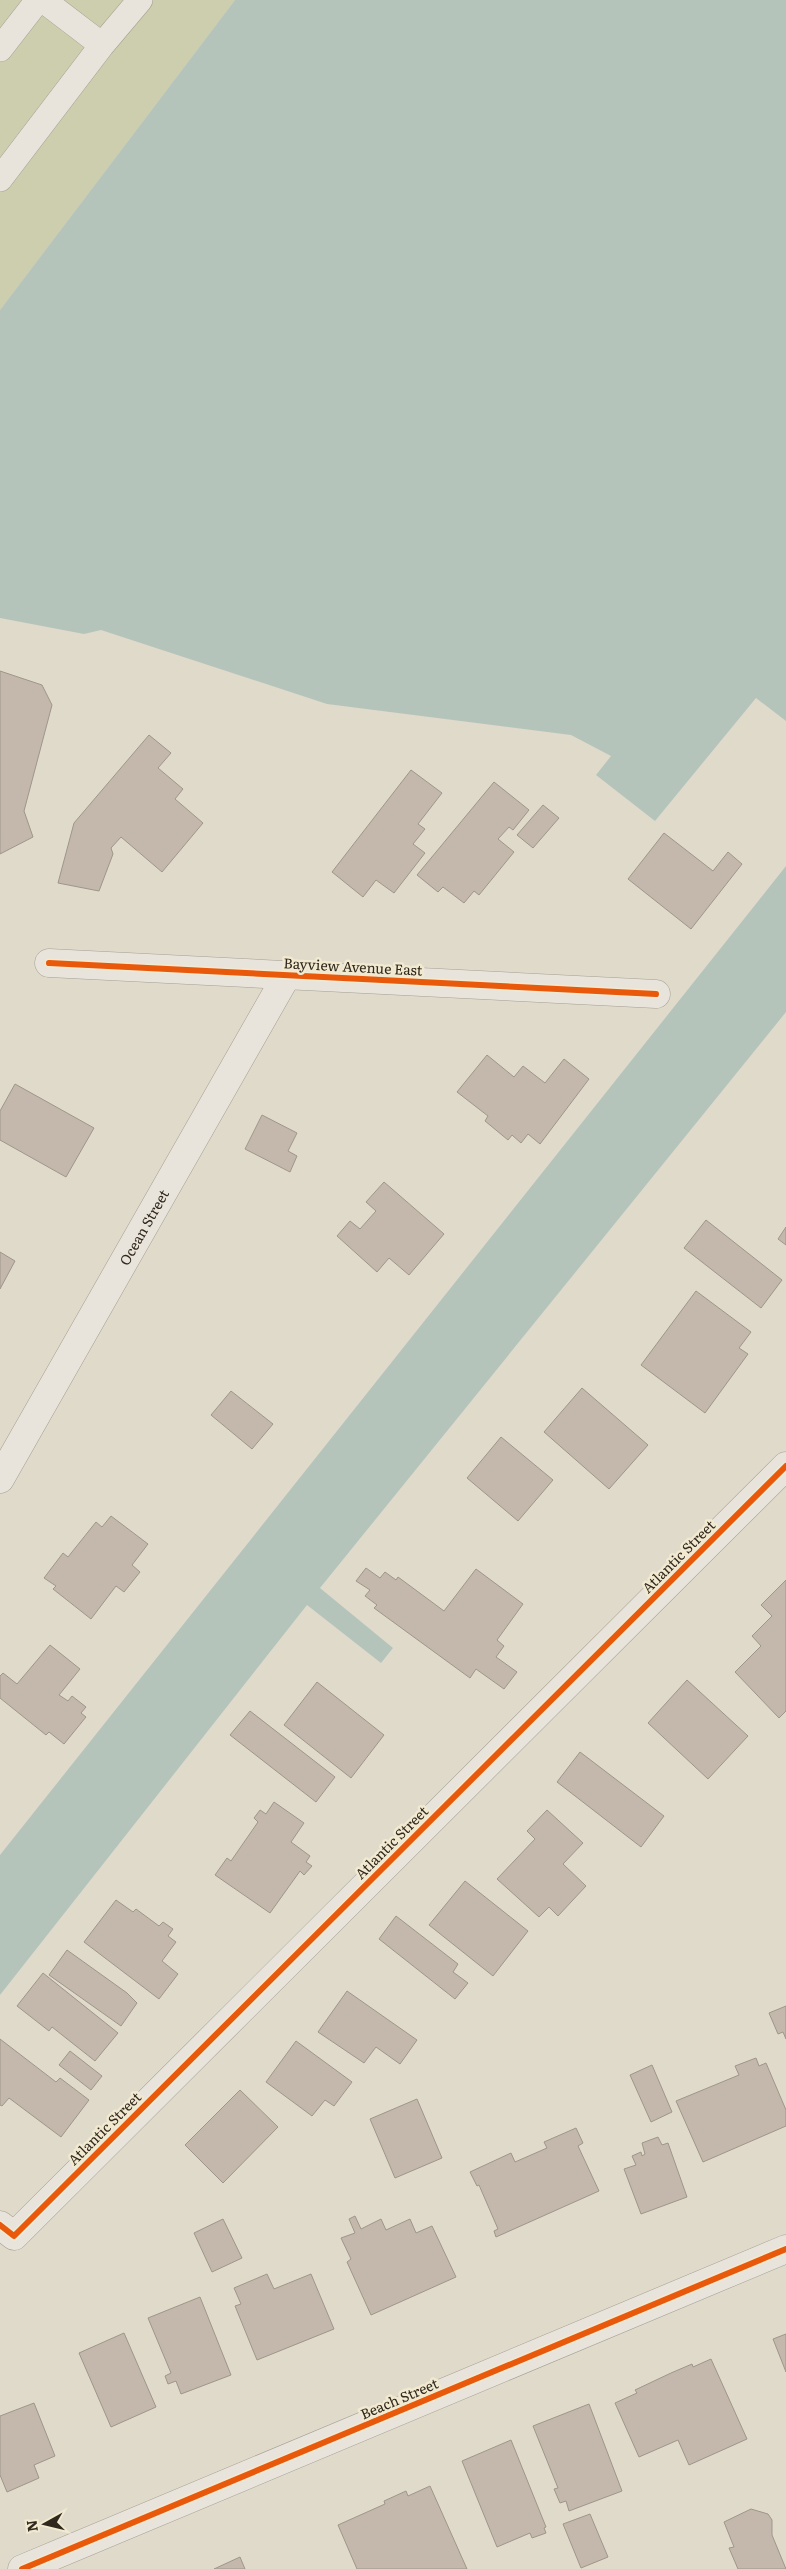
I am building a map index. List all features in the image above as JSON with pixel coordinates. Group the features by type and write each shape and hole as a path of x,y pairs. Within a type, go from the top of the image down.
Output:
{"street":[{"name":"Bayview Avenue East","path":"49,963 656,994"},
{"name":"Ocean Street","path":"0,1479 287,975"},
{"name":"Atlantic Street","path":"7,2231 786,1466"},
{"name":"Beach Street","path":"22,2569 786,2249"}],"lane":[{"path":"0,49 38,0"},
{"path":"43,0 102,45"},
{"path":"0,179 102,45 140,0"}],"green space":[{"path":"0,0 235,0 0,310"}],"shaded area":[{"path":"235,0 786,0 786,721 756,698 655,821 596,775 611,756 571,735 327,704 101,630 84,634 0,618 0,310"},
{"path":"786,866 786,1012 320,1588 393,1648 381,1663 307,1605 0,1995 0,1855"}],"building":[{"path":"0,671 42,685 52,705 24,811 33,837 0,854"},
{"path":"149,735 171,753 158,768 183,789 175,799 203,823 162,872 121,837 111,848 113,854 99,891 58,883 74,823"},
{"path":"411,770 442,793 418,824 425,829 413,844 425,853 394,893 376,880 363,897 332,872"},
{"path":"494,782 529,810 513,830 509,827 498,839 514,852 479,895 474,891 464,903 443,887 438,892 417,875"},
{"path":"543,805 559,818 533,848 517,835"},
{"path":"664,833 713,871 728,852 742,864 691,929 628,879"},
{"path":"487,1055 514,1077 523,1066 545,1083 564,1059 589,1079 540,1144 528,1134 521,1143 512,1135 508,1140 485,1121 488,1116 457,1092"},
{"path":"15,1084 94,1128 66,1177 0,1140 0,1111"},
{"path":"262,1115 297,1133 288,1151 297,1156 290,1172 245,1149"},
{"path":"384,1182 444,1234 409,1275 389,1258 377,1272 337,1236 350,1221 360,1229 376,1211 366,1202"},
{"path":"706,1220 782,1280 761,1308 684,1248"},
{"path":"786,1227 786,1245 778,1239"},
{"path":"0,1252 15,1261 0,1289"},
{"path":"696,1291 751,1332 739,1348 748,1354 705,1413 641,1365"},
{"path":"582,1388 648,1445 609,1489 544,1432"},
{"path":"231,1391 273,1424 252,1449 211,1415"},
{"path":"501,1437 553,1480 518,1521 467,1478"},
{"path":"111,1516 148,1544 132,1565 140,1572 124,1592 116,1586 91,1619 53,1589 56,1586 44,1578 63,1553 68,1557 96,1522 102,1527"},
{"path":"366,1568 380,1578 385,1572 396,1580 398,1577 444,1611 476,1569 523,1604 497,1640 504,1646 496,1657 517,1672 504,1689 476,1669 470,1678 374,1608 377,1605 365,1596 370,1590 356,1581"},
{"path":"786,1580 786,1711 779,1718 735,1672 761,1646 752,1636 772,1616 761,1605"},
{"path":"50,1645 80,1669 59,1695 68,1701 72,1696 86,1707 81,1713 86,1717 64,1744 49,1732 46,1735 0,1698 0,1676 3,1673 17,1684"},
{"path":"687,1680 748,1736 708,1779 648,1723"},
{"path":"317,1682 384,1735 351,1778 284,1725"},
{"path":"250,1711 335,1777 316,1802 230,1735"},
{"path":"580,1752 664,1816 641,1847 557,1782"},
{"path":"274,1802 304,1823 291,1842 310,1856 306,1862 312,1866 304,1875 300,1871 270,1913 215,1875 227,1858 231,1861 258,1822 254,1818 260,1810 266,1814"},
{"path":"547,1810 583,1843 563,1864 586,1886 558,1916 549,1907 539,1917 497,1879 535,1839 527,1831"},
{"path":"465,1881 528,1931 493,1976 429,1925"},
{"path":"116,1900 133,1912 136,1909 159,1926 163,1922 173,1929 168,1936 176,1942 162,1961 178,1974 159,1999 84,1942"},
{"path":"396,1916 458,1964 453,1972 468,1983 455,1999 379,1939"},
{"path":"67,1950 127,1993 137,2003 121,2026 49,1975"},
{"path":"43,1973 118,2033 95,2061 52,2027 49,2031 17,2006"},
{"path":"347,1991 417,2040 400,2064 376,2047 364,2063 318,2032"},
{"path":"786,2006 786,2039 783,2032 778,2034 769,2013"},
{"path":"0,2039 56,2082 60,2078 89,2100 61,2137 9,2098 2,2106 0,2105"},
{"path":"296,2041 352,2082 334,2106 325,2100 312,2116 266,2082"},
{"path":"70,2051 102,2076 91,2090 59,2065"},
{"path":"756,2058 759,2066 766,2063 786,2110 786,2126 703,2162 676,2101 739,2075 735,2066"},
{"path":"652,2065 672,2112 651,2122 630,2075"},
{"path":"240,2090 278,2127 223,2183 185,2145"},
{"path":"417,2099 442,2158 395,2178 370,2119"},
{"path":"576,2128 583,2143 578,2146 599,2191 496,2237 494,2231 498,2229 479,2185 477,2186 470,2172 511,2153 515,2162 547,2148 544,2142"},
{"path":"658,2137 662,2145 668,2143 687,2197 641,2214 624,2169 636,2165 632,2156 641,2152 642,2156 645,2154 642,2143"},
{"path":"355,2216 361,2229 381,2219 386,2230 410,2219 416,2233 432,2226 456,2277 371,2315 347,2262 351,2259 341,2238 355,2233 349,2219"},
{"path":"223,2219 242,2258 212,2272 194,2233"},
{"path":"267,2274 274,2289 311,2274 334,2329 257,2360 235,2306 241,2304 234,2288"},
{"path":"200,2297 231,2375 181,2394 176,2381 168,2384 165,2376 171,2373 148,2318"},
{"path":"124,2333 156,2407 111,2427 79,2353"},
{"path":"786,2334 786,2372 773,2339"},
{"path":"711,2359 747,2439 689,2465 678,2440 639,2457 615,2403 637,2393 635,2390 671,2373 692,2364 693,2367"},
{"path":"34,2403 55,2456 34,2465 39,2478 7,2492 0,2475 0,2416"},
{"path":"589,2404 622,2491 569,2511 566,2501 560,2503 554,2489 558,2488 533,2426"},
{"path":"511,2440 546,2527 544,2528 546,2533 532,2538 530,2533 497,2547 462,2461"},
{"path":"430,2486 467,2569 357,2569 338,2525 385,2504 384,2501 406,2491 408,2496"},
{"path":"751,2509 768,2514 772,2520 772,2535 786,2569 738,2569 729,2548 734,2547 724,2522"},
{"path":"590,2514 608,2557 581,2568 563,2524"},
{"path":"240,2557 245,2569 214,2569"}],"cycle path":[{"path":"49,963 656,994"},
{"path":"0,2225 14,2236 786,1466"},
{"path":"22,2569 786,2249"}]}
